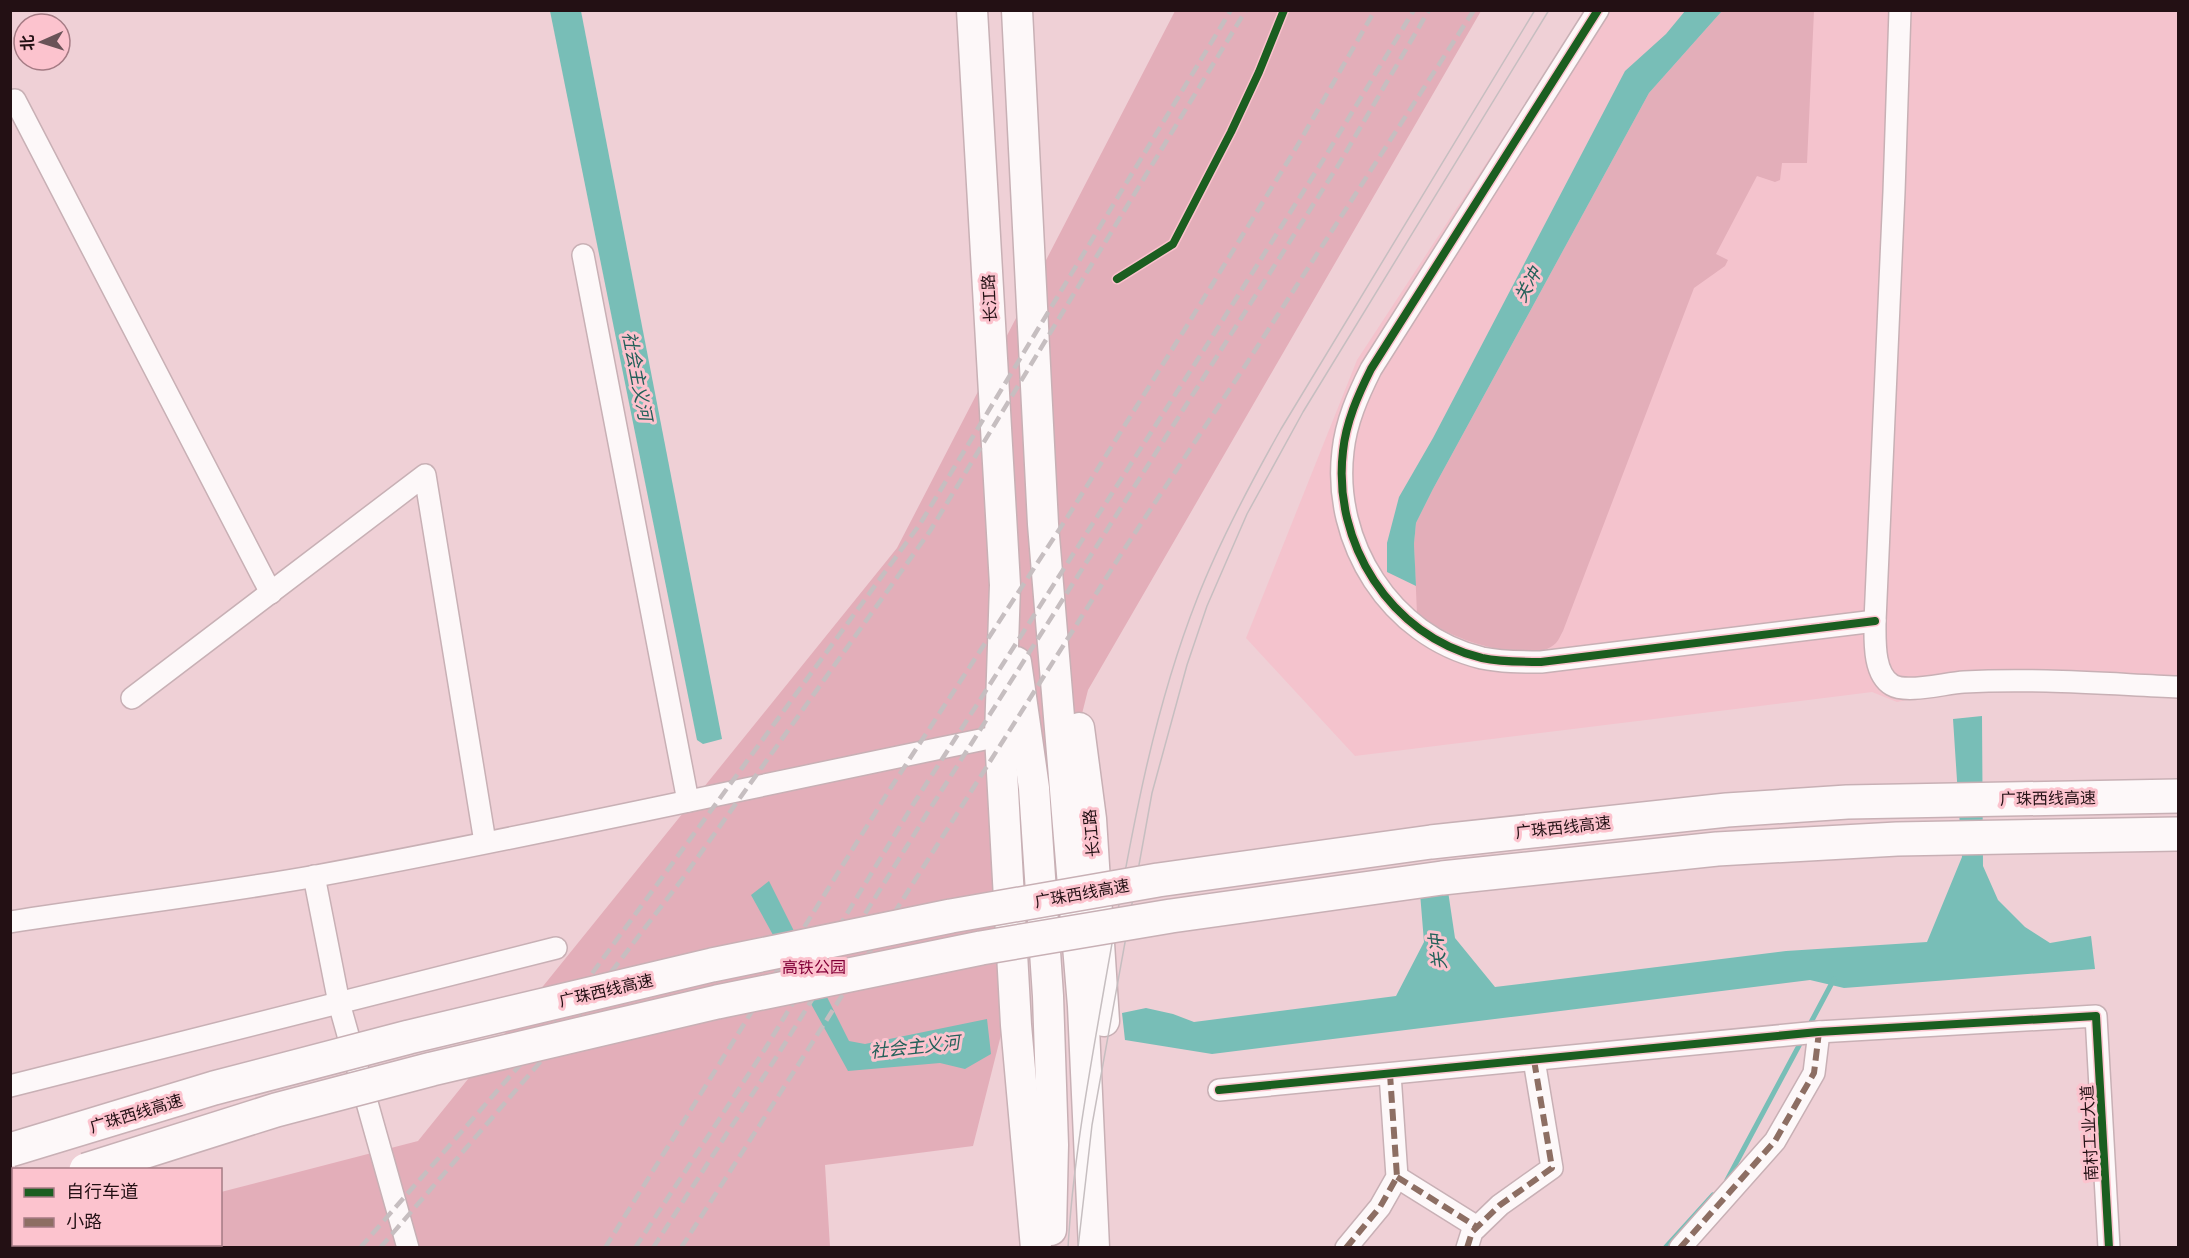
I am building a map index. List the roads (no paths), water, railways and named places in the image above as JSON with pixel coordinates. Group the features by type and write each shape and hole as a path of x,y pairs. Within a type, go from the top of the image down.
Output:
{"highway":[{"name":"广珠西线高速","path":"10,1150 214,1088 455,1026 712,965 928,920 1158,880 1431,842 1727,810 1846,802 2178,796"},
{"path":"92,1168 276,1110 432,1069 717,1002 981,948 1171,916 1442,878 1718,849 1896,839 2178,834"}],"main road":[{"name":"长江路","path":"972,10 1005,585 1034,788 1048,996 1053,1145 1051,1248"},
{"name":"长江路","path":"1017,10 1043,524 1083,1006 1094,1248"},
{"name":"长江路","path":"1005,585 1000,736 1016,1025 1036,1248"}],"street":[{"path":"1598,10 1371,369 1360,390 1348,422 1341,479 1343,507 1350,533 1362,562 1377,587 1399,612 1423,631 1451,647 1482,658 1512,662 1541,662 1875,621"},
{"path":"1900,10 1894,204 1875,621 1878,665 1884,678 1891,684 1907,689 1944,683 2003,681 2178,687"},
{"path":"15,100 271,592"},
{"path":"583,255 688,801"},
{"path":"132,698 425,475 485,842"},
{"path":"10,922 314,876 1000,736"},
{"path":"314,876 339,1003 408,1248"},
{"path":"10,1086 556,948"},
{"name":"南村工业大道","path":"1818,1032 2096,1016 2109,1248"},
{"path":"1219,1090 1818,1032 1814,1073 1775,1141 1680,1248"},
{"path":"1467,1248 1472,1232 1500,1205 1552,1168 1534,1060"},
{"path":"1346,1248 1380,1207 1397,1177 1389,1074"},
{"path":"1397,1177 1477,1227"}],"water":[{"name":"社会主义河","path":"550,11 581,11 722,739 703,744 697,740"},
{"name":"关冲","path":"1685,11 1722,11 1649,93 1433,489 1416,523 1414,544 1416,586 1387,572 1387,543 1399,497 1433,438 1625,71 1666,34"},
{"name":"关冲","path":"1982,716 1983,866 1998,900 2025,927 2050,943 2091,936 2095,969 1844,988 1810,980 1212,1054 1125,1040 1122,1013 1146,1008 1194,1022 1396,996 1424,942 1420,893 1448,891 1455,938 1495,987 1786,951 1927,942 1962,857 1953,719"},
{"name":"社会主义河","path":"769,881 849,1041 865,1044 987,1019 991,1054 965,1069 940,1063 848,1071 751,895"}],"waterway":[{"path":"1809,1026 1834,979"},
{"path":"1727,1180 1802,1040"},
{"path":"1665,1248 1713,1195"}],"tram line":[{"path":"1068,1248 1083,1115 1132,837 1166,692 1197,599 1236,512 1281,429 1535,10"},
{"path":"1078,1248 1092,1125 1152,793 1187,665 1207,606 1247,514 1303,412 1549,10"}],"railway":[{"path":"360,1248 553,1027 920,524 1231,10"},
{"path":"380,1248 560,1039 683,878 930,531 1246,10"},
{"path":"605,1248 890,789 1070,513 1188,324 1296,148 1375,10"},
{"path":"635,1248 765,1049 914,803 1212,337 1414,10"},
{"path":"653,1248 779,1053 928,812 1339,164 1429,10"},
{"path":"681,1248 1125,548 1474,10"}],"park label":[{"name":"高铁公园","path":"814,967"}]}
